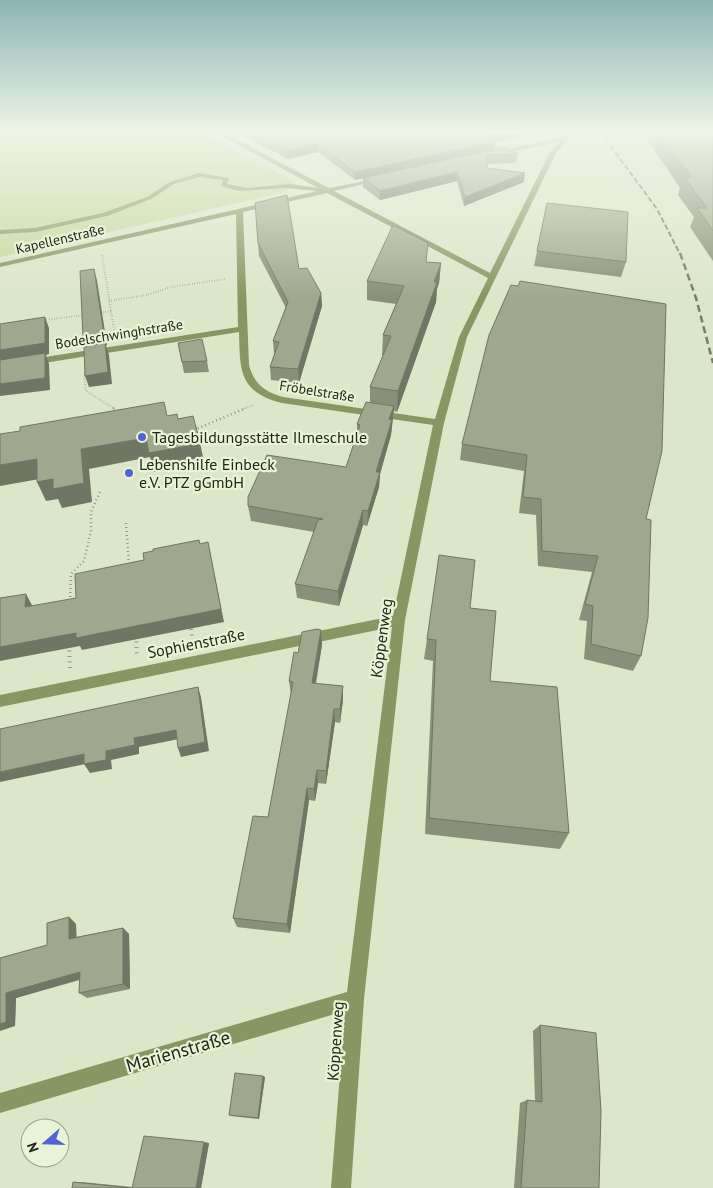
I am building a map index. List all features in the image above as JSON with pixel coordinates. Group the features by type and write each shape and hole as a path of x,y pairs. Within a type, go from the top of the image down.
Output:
{"street":[{"path":"325,188 492,277"},
{"name":"Kapellenstraße","path":"0,265 335,188"},
{"name":"Köppenweg","path":"341,1188 355,999 399,620 438,423 463,337 535,188"},
{"name":"Fröbelstraße","path":"239,210 246,375 253,386 266,395 282,400 438,423"},
{"name":"Bodelschwinghstraße","path":"0,367 243,329"},
{"name":"Sophienstraße","path":"0,701 399,620"},
{"name":"Marienstraße","path":"0,1103 355,999"}],"lane":[{"path":"0,232 35,230 105,215 149,198 164,188"},
{"path":"231,188 262,190 271,188"},
{"path":"311,188 328,190"}],"path":[{"path":"100,242 117,348"},
{"path":"109,301 147,295 171,287 241,277"},
{"path":"35,322 111,311"},
{"path":"88,374 84,375 86,392 120,412"},
{"path":"187,432 259,402"},
{"path":"70,609 71,574 84,561 91,531 91,512 100,492"},
{"path":"126,523 130,569"},
{"path":"135,634 139,672"},
{"path":"69,642 70,686"}],"green space":[{"path":"0,188 289,188 286,192 0,257"}],"building":[{"path":"377,188 390,188 380,191"},
{"path":"462,188 486,188 465,197"},
{"path":"692,188 713,188 713,231 697,208 707,208"},
{"path":"287,195 299,269 307,268 321,293 298,369 270,367 279,342 273,341 288,302 258,243 255,203"},
{"path":"547,203 628,212 626,262 537,251"},
{"path":"393,225 428,243 426,262 441,263 434,282 437,282 398,391 370,387 391,336 383,335 404,286 367,281"},
{"path":"94,269 104,334 83,337 80,271"},
{"path":"520,281 666,304 662,451 646,519 651,520 648,618 641,656 591,644 593,606 585,604 598,556 542,551 541,499 523,497 527,455 462,444 489,335 511,285 518,286"},
{"path":"45,317 45,343 0,350 0,324"},
{"path":"202,339 207,361 182,362 178,343"},
{"path":"105,343 108,372 85,376 84,347"},
{"path":"45,353 45,378 0,384 0,360"},
{"path":"164,402 167,416 177,414 178,419 193,416 199,438 186,441 187,446 149,453 146,438 81,449 84,483 53,489 53,479 37,482 37,459 0,465 0,434 20,431 20,427"},
{"path":"366,402 394,406 389,419 392,420 376,472 380,472 368,511 363,510 338,591 295,584 318,520 323,519 248,506 248,497 267,455 346,467 360,425 357,424"},
{"path":"199,540 200,544 208,542 221,609 76,638 76,633 0,647 0,598 26,594 25,607 76,598 75,574 144,560 143,553 153,551 153,549"},
{"path":"439,555 475,560 470,608 496,611 490,681 557,687 569,833 429,818 436,640 427,639"},
{"path":"321,630 312,683 343,686 340,709 334,709 326,771 317,770 314,789 307,788 287,924 233,918 253,816 268,817 293,682 289,681 294,652 298,653 302,632"},
{"path":"198,687 205,742 178,748 176,730 134,738 135,745 106,751 106,760 84,764 84,754 0,772 0,729"},
{"path":"69,917 69,939 123,928 123,984 79,993 80,972 6,993 6,1022 0,1024 0,958 47,945 47,923"},
{"path":"540,1025 596,1033 601,1111 599,1188 521,1188 527,1100 542,1102"},
{"path":"235,1073 263,1076 258,1118 229,1115"},
{"path":"144,1136 204,1142 196,1188 132,1188"},
{"path":"73,1182 131,1188 72,1188"}],"railway":[{"path":"642,188 657,209 680,254"},
{"path":"680,253 696,298 713,363"}],"place":[{"name":"Tagesbildungsstätte Ilmeschule","path":"142,437"},
{"name":"Lebenshilfe Einbeck e.V. PTZ gGmbH","path":"129,473"}]}
